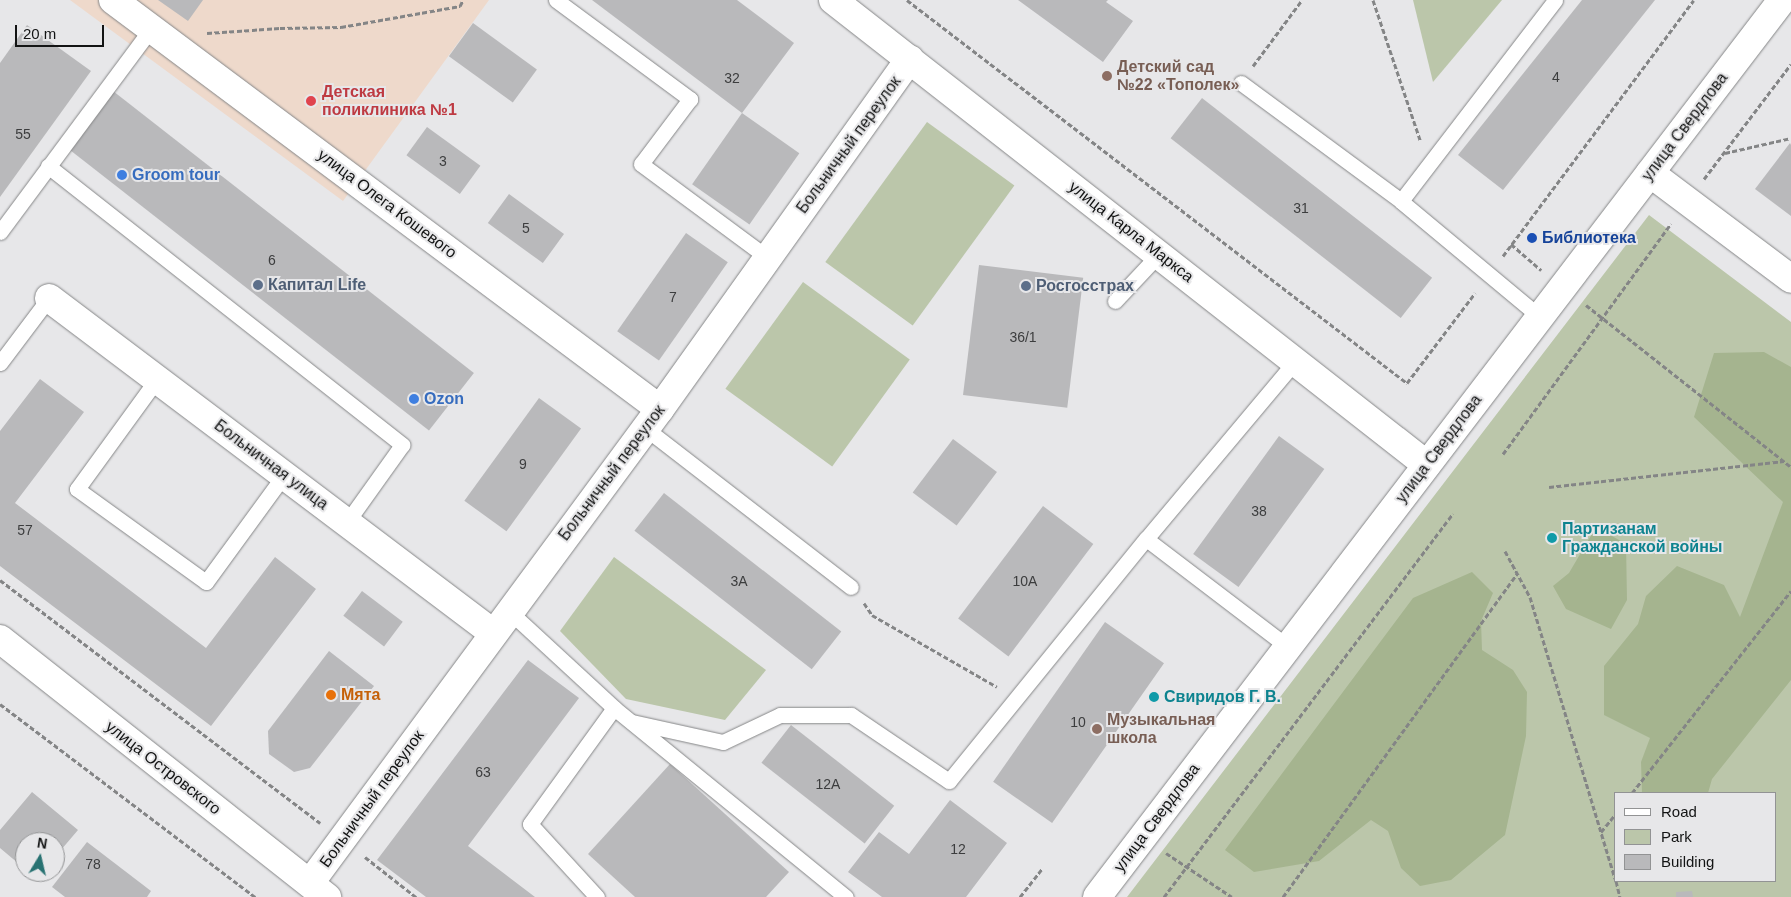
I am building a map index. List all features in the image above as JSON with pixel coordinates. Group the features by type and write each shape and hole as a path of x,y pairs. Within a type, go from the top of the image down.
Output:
{"street":[{"name":"улица Олега Кошевого","path":"113,0 653,419"},
{"name":"улица Карла Маркса","path":"833,0 1427,464"},
{"name":"улица Свердлова","path":"1097,897 1782,0"},
{"name":"Больничный переулок","path":"318,890 342,839 653,419 910,59"},
{"path":"1650,173 1791,280"},
{"name":"Больничная улица","path":"49,298 493,633"},
{"name":"улица Островского","path":"0,639 318,890"}],"lane":[{"path":"556,0 690,99 641,164 768,258"},
{"path":"1401,201 1555,0"},
{"path":"0,232 151,29"},
{"path":"1241,83 1401,201 1540,317"},
{"path":"48,166 402,445 347,522"},
{"path":"1115,301 1159,254"},
{"path":"0,363 49,298"},
{"path":"632,722 724,742 780,715 851,715 949,781 1146,539 1296,360"},
{"path":"156,379 77,488 206,582 284,475"},
{"path":"653,419 851,587"},
{"path":"1146,539 1288,647"},
{"path":"509,611 614,708 846,897"},
{"path":"597,897 530,824 614,708"}],"path":[{"path":"199,33 341,27 460,6 464,0"},
{"path":"907,0 1407,383 1694,0"},
{"path":"1241,83 1302,0"},
{"path":"1373,0 1428,164"},
{"path":"1503,454 1791,64"},
{"path":"1724,153 1791,138"},
{"path":"1511,244 1562,288 1603,317 1791,467"},
{"path":"1549,487 1784,461"},
{"path":"1164,897 1454,514"},
{"path":"1505,551 1530,596 1614,876"},
{"path":"1282,897 1517,574"},
{"path":"0,580 416,897"},
{"path":"851,587 872,615 1017,698"},
{"path":"1633,792 1791,591"},
{"path":"0,704 255,897"},
{"path":"1601,832 1614,816"},
{"path":"1143,837 1232,897"},
{"path":"1020,897 1043,868"},
{"path":"1616,882 1620,897"}],"shaded area":[{"name":"Детская поликлиника №1","path":"70,0 489,0 343,201"}],"green space":[{"path":"1413,0 1502,0 1433,82"},
{"path":"927,122 1014,185 913,325 825,262"},
{"path":"1649,215 1791,322 1791,897 1127,897"},
{"path":"803,282 910,360 832,466 725,389"},
{"path":"1764,352 1791,367 1791,680 1712,779 1708,792 1642,792 1641,762 1650,738 1604,715 1604,666 1638,624 1646,596 1677,566 1724,585 1740,617 1783,502 1694,417 1714,353"},
{"path":"1596,527 1626,544 1627,600 1611,629 1566,609 1553,586 1569,573"},
{"path":"614,557 766,670 725,720 626,699 560,631"},
{"path":"1472,572 1493,593 1481,621 1482,650 1513,670 1527,692 1526,736 1505,835 1451,880 1420,886 1401,868 1388,831 1371,820 1319,861 1254,872 1225,850 1413,598"}],"building":[{"path":"158,0 203,0 188,21"},
{"path":"592,0 737,0 794,43 742,113"},
{"path":"1018,0 1108,0 1106,2 1133,21 1103,62"},
{"path":"1582,0 1655,0 1503,190 1458,155"},
{"path":"473,23 537,69 513,103 449,56"},
{"path":"27,25 91,71 0,197 0,63"},
{"path":"113,91 474,373 429,430 68,149"},
{"path":"1202,98 1432,278 1401,318 1171,138"},
{"path":"742,113 799,153 749,224 692,184"},
{"path":"427,127 480,166 460,194 406,155"},
{"path":"1790,143 1791,145 1791,216 1755,189"},
{"path":"509,194 564,234 543,263 488,223"},
{"path":"686,233 728,262 659,361 617,331"},
{"path":"979,265 1083,278 1067,408 963,395"},
{"path":"40,379 84,412 15,503 206,648 275,557 316,589 211,726 0,566 0,431"},
{"path":"539,398 581,429 506,531 464,501"},
{"path":"1279,436 1324,469 1238,587 1193,554"},
{"path":"953,439 997,472 957,526 913,493"},
{"path":"664,493 841,632 812,669 634,531"},
{"path":"1043,506 1093,544 1008,657 958,619"},
{"path":"362,591 403,622 384,646 343,616"},
{"path":"1105,622 1164,663 1052,823 993,782"},
{"path":"329,651 374,686 310,768 294,772 269,754 268,731"},
{"path":"528,660 579,698 468,846 535,897 426,897 377,860"},
{"path":"791,725 894,806 865,843 761,763"},
{"path":"670,764 789,872 766,897 635,897 588,854"},
{"path":"32,792 78,830 65,845 65,832 15,832 15,861 0,848 0,830"},
{"path":"950,800 1007,843 966,897 882,897 848,872 879,832 909,854"},
{"path":"87,842 151,891 147,897 65,897 52,887 56,882 65,882 65,870"},
{"path":"1692,891 1693,897 1676,897 1676,892"}],"place":[{"name":"Детский сад №22 «Тополек»","path":"1107,76"},
{"name":"Детская поликлиника №1","path":"311,101"},
{"name":"Groom tour","path":"122,175"},
{"name":"Библиотека","path":"1532,238"},
{"name":"Капитал Life","path":"258,285"},
{"name":"Росгосстрах","path":"1026,286"},
{"name":"Ozon","path":"414,399"},
{"name":"Партизанам Гражданской войны","path":"1552,538"},
{"name":"Мята","path":"331,695"},
{"name":"Свиридов Г. В.","path":"1154,697"},
{"name":"Музыкальная школа","path":"1097,729"}]}
